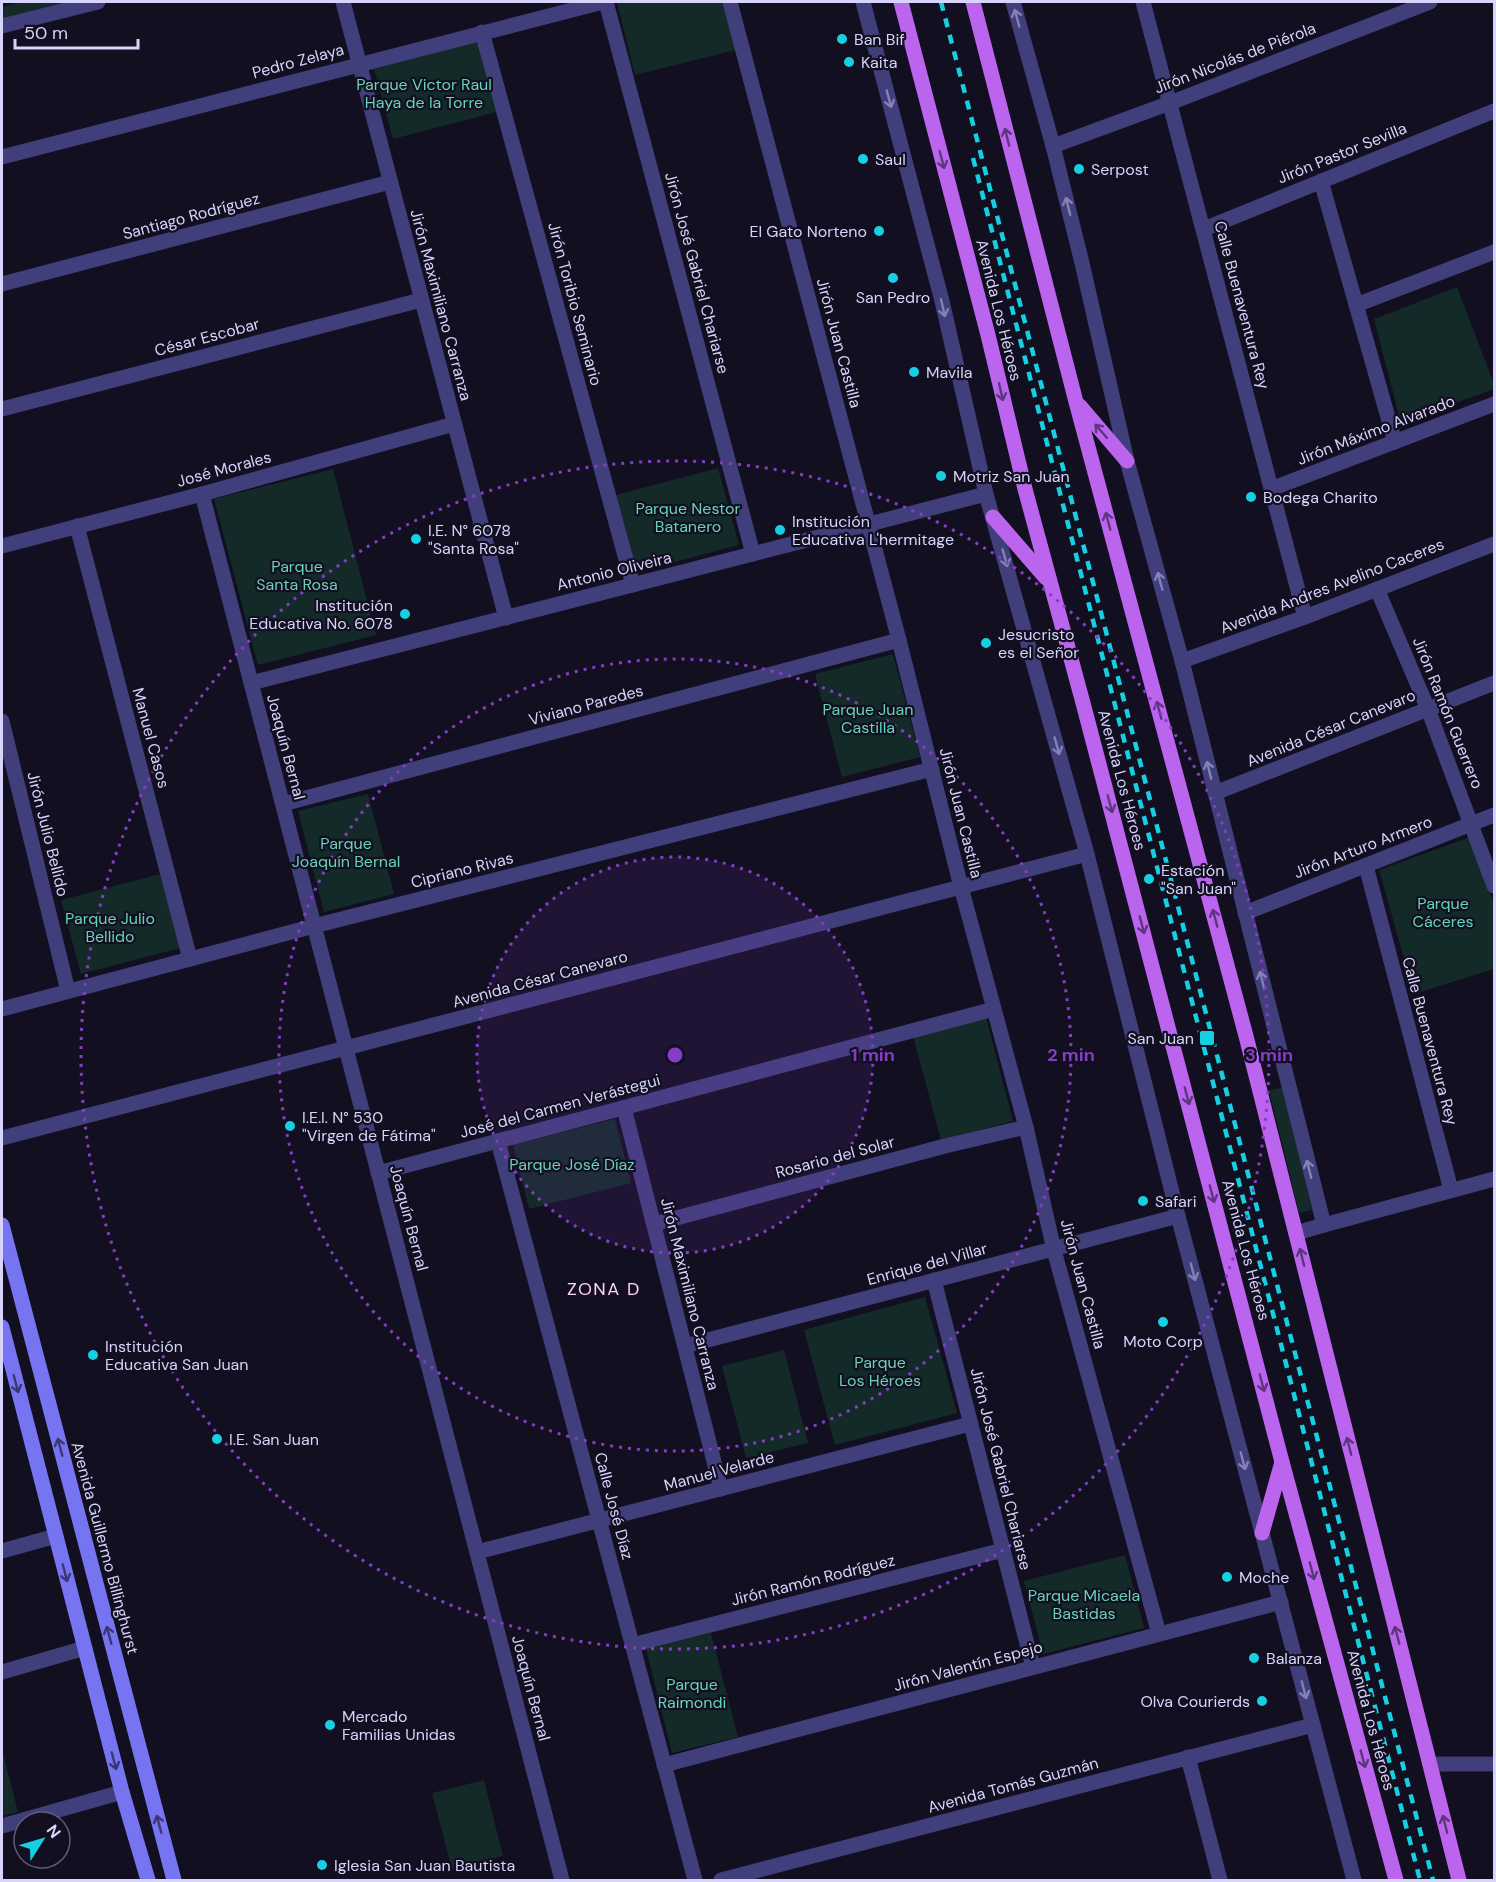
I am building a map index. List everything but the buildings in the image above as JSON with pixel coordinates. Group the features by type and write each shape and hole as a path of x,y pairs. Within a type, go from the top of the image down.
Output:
{"main road":[{"name":"Avenida Los Héroes","path":"901,2 988,335 1024,489 1396,1881"},
{"path":"973,2 1021,194 1243,1024 1460,1881"},
{"path":"1076,402 1127,461"},
{"path":"993,517 1048,580"},
{"name":"Avenida Guillermo Billinghurst","path":"2,1225 174,1881"},
{"path":"2,1327 148,1881"},
{"path":"1263,1533 1282,1461"}],"street":[{"path":"2,26 98,2"},
{"name":"Jirón Maximiliano Carranza","path":"343,2 506,618"},
{"name":"Pedro Zelaya","path":"2,157 604,2"},
{"name":"Jirón José Gabriel Chariarse","path":"604,2 753,554"},
{"name":"Jirón Juan Castilla","path":"730,2 1026,1127 1054,1250 1159,1634"},
{"path":"863,2 940,294 986,494 1087,854 1178,1216 1354,1881"},
{"path":"1013,2 1053,146 1127,461 1182,661 1324,1225"},
{"name":"Calle Buenaventura Rey","path":"1143,2 1305,617"},
{"name":"Jirón Nicolás de Piérola","path":"1053,146 1430,2"},
{"name":"Jirón Toribio Seminario","path":"482,33 633,585"},
{"name":"Jirón Pastor Sevilla","path":"1204,229 1494,111"},
{"path":"1321,181 1395,442"},
{"name":"Santiago Rodríguez","path":"2,284 390,182"},
{"path":"1356,305 1494,252"},
{"name":"César Escobar","path":"2,409 422,300"},
{"name":"Jirón Máximo Alvarado","path":"1271,489 1494,404"},
{"name":"José Morales","path":"2,546 202,494 454,424"},
{"name":"Joaquín Bernal","path":"202,494 562,1881"},
{"name":"Antonio Oliveira","path":"251,683 986,494"},
{"name":"Manuel Casos","path":"77,526 189,959"},
{"name":"Avenida Andres Avelino Caceres","path":"1182,661 1305,617 1494,544"},
{"name":"Jirón Ramón Guerrero","path":"1377,589 1428,709 1494,886"},
{"name":"Viviano Paredes","path":"283,804 899,640"},
{"name":"Avenida César Canevaro","path":"1215,793 1494,683"},
{"name":"Jirón Julio Bellido","path":"2,721 68,991"},
{"name":"Cipriano Rivas","path":"2,1009 314,926 932,769"},
{"name":"Jirón Arturo Armero","path":"1245,913 1494,815"},
{"name":"Avenida César Canevaro","path":"2,1138 1087,854"},
{"name":"Calle Buenaventura Rey","path":"1366,866 1451,1190"},
{"name":"José del Carmen Verástegui","path":"378,1173 994,1009"},
{"name":"Jirón Maximiliano Carranza","path":"624,1108 721,1489"},
{"name":"Rosario del Solar","path":"654,1224 945,1146 1026,1127"},
{"name":"Calle José Díaz","path":"498,1141 695,1881"},
{"path":"1296,1233 1494,1179"},
{"name":"Enrique del Villar","path":"685,1346 1178,1216"},
{"name":"Jirón José Gabriel Chariarse","path":"934,1280 1033,1667"},
{"name":"Manuel Velarde","path":"477,1552 970,1424"},
{"path":"2,1551 56,1536"},
{"name":"Jirón Ramón Rodríguez","path":"632,1645 1003,1550"},
{"name":"Jirón Valentín Espejo","path":"664,1765 1281,1602"},
{"path":"2,1672 85,1648"},
{"name":"Avenida Tomás Guzmán","path":"721,1881 1313,1725"},
{"path":"1188,1757 1220,1881"},
{"path":"1430,1764 1494,1764"},
{"path":"2,1826 123,1792"}],"green space":[{"path":"22,2 74,2 2,20 2,7"},
{"path":"723,2 736,50 635,75 617,3"},
{"name":"Parque Victor Raul Haya de la Torre","path":"477,42 496,112 393,139 374,69"},
{"path":"1457,287 1494,389 1401,423 1374,319"},
{"name":"Parque Nestor Batanero","path":"718,468 739,545 636,572 616,495"},
{"name":"Parque Santa Rosa","path":"333,469 376,635 258,665 214,499"},
{"name":"Parque Juan Castilla","path":"893,654 920,757 842,777 815,674"},
{"name":"Parque Joaquín Bernal","path":"368,794 394,894 324,912 298,811"},
{"name":"Parque Cáceres","path":"1470,837 1494,904 1494,969 1414,994 1379,870"},
{"name":"Parque Julio Bellido","path":"160,874 180,948 81,974 61,900"},
{"path":"986,1017 1013,1121 941,1140 913,1036"},
{"path":"1282,1088 1312,1210 1299,1213 1269,1090"},
{"name":"Parque José Díaz","path":"615,1119 631,1183 529,1209 513,1145"},
{"name":"Parque Los Héroes","path":"925,1297 957,1413 835,1445 804,1330"},
{"path":"784,1350 808,1443 746,1458 722,1366"},
{"name":"Parque Micaela Bastidas","path":"1125,1555 1144,1628 1043,1654 1024,1581"},
{"name":"Parque Raimondi","path":"711,1633 738,1737 672,1753 646,1649"},
{"path":"2,1749 17,1810 12,1810 12,1814 2,1816"},
{"path":"484,1780 503,1856 452,1869 432,1793"}],"railway":[{"path":"941,2 1433,1880"},
{"path":"973,158 1420,1880"}],"place":[{"name":"Ban Bif","path":"842,39"},
{"name":"Kaita","path":"849,62"},
{"name":"Saul","path":"863,159"},
{"name":"Serpost","path":"1079,169"},
{"name":"El Gato Norteno","path":"879,231"},
{"name":"San Pedro","path":"893,278"},
{"name":"Mavila","path":"914,372"},
{"name":"Motriz San Juan","path":"941,476"},
{"name":"Bodega Charito","path":"1251,497"},
{"name":"Institución Educativa L'hermitage","path":"780,530"},
{"name":"I.E. N° 6078 \"Santa Rosa\"","path":"416,539"},
{"name":"Institución Educativa No. 6078","path":"405,614"},
{"name":"Jesucristo es el Señor","path":"986,643"},
{"name":"Estación \"San Juan\"","path":"1149,879"},
{"name":"San Juan","path":"1207,1038"},
{"name":"I.E.I. N° 530 \"Virgen de Fátima\"","path":"290,1126"},
{"name":"Safari","path":"1143,1201"},
{"name":"Moto Corp","path":"1163,1322"},
{"name":"Institución Educativa San Juan","path":"93,1355"},
{"name":"I.E. San Juan","path":"217,1439"},
{"name":"Moche","path":"1227,1577"},
{"name":"Balanza","path":"1254,1658"},
{"name":"Olva Courierds","path":"1262,1701"},
{"name":"Mercado Familias Unidas","path":"330,1725"},
{"name":"Iglesia San Juan Bautista","path":"322,1865"}],"district":[{"name":"ZONA D","path":"604,1289"}]}
